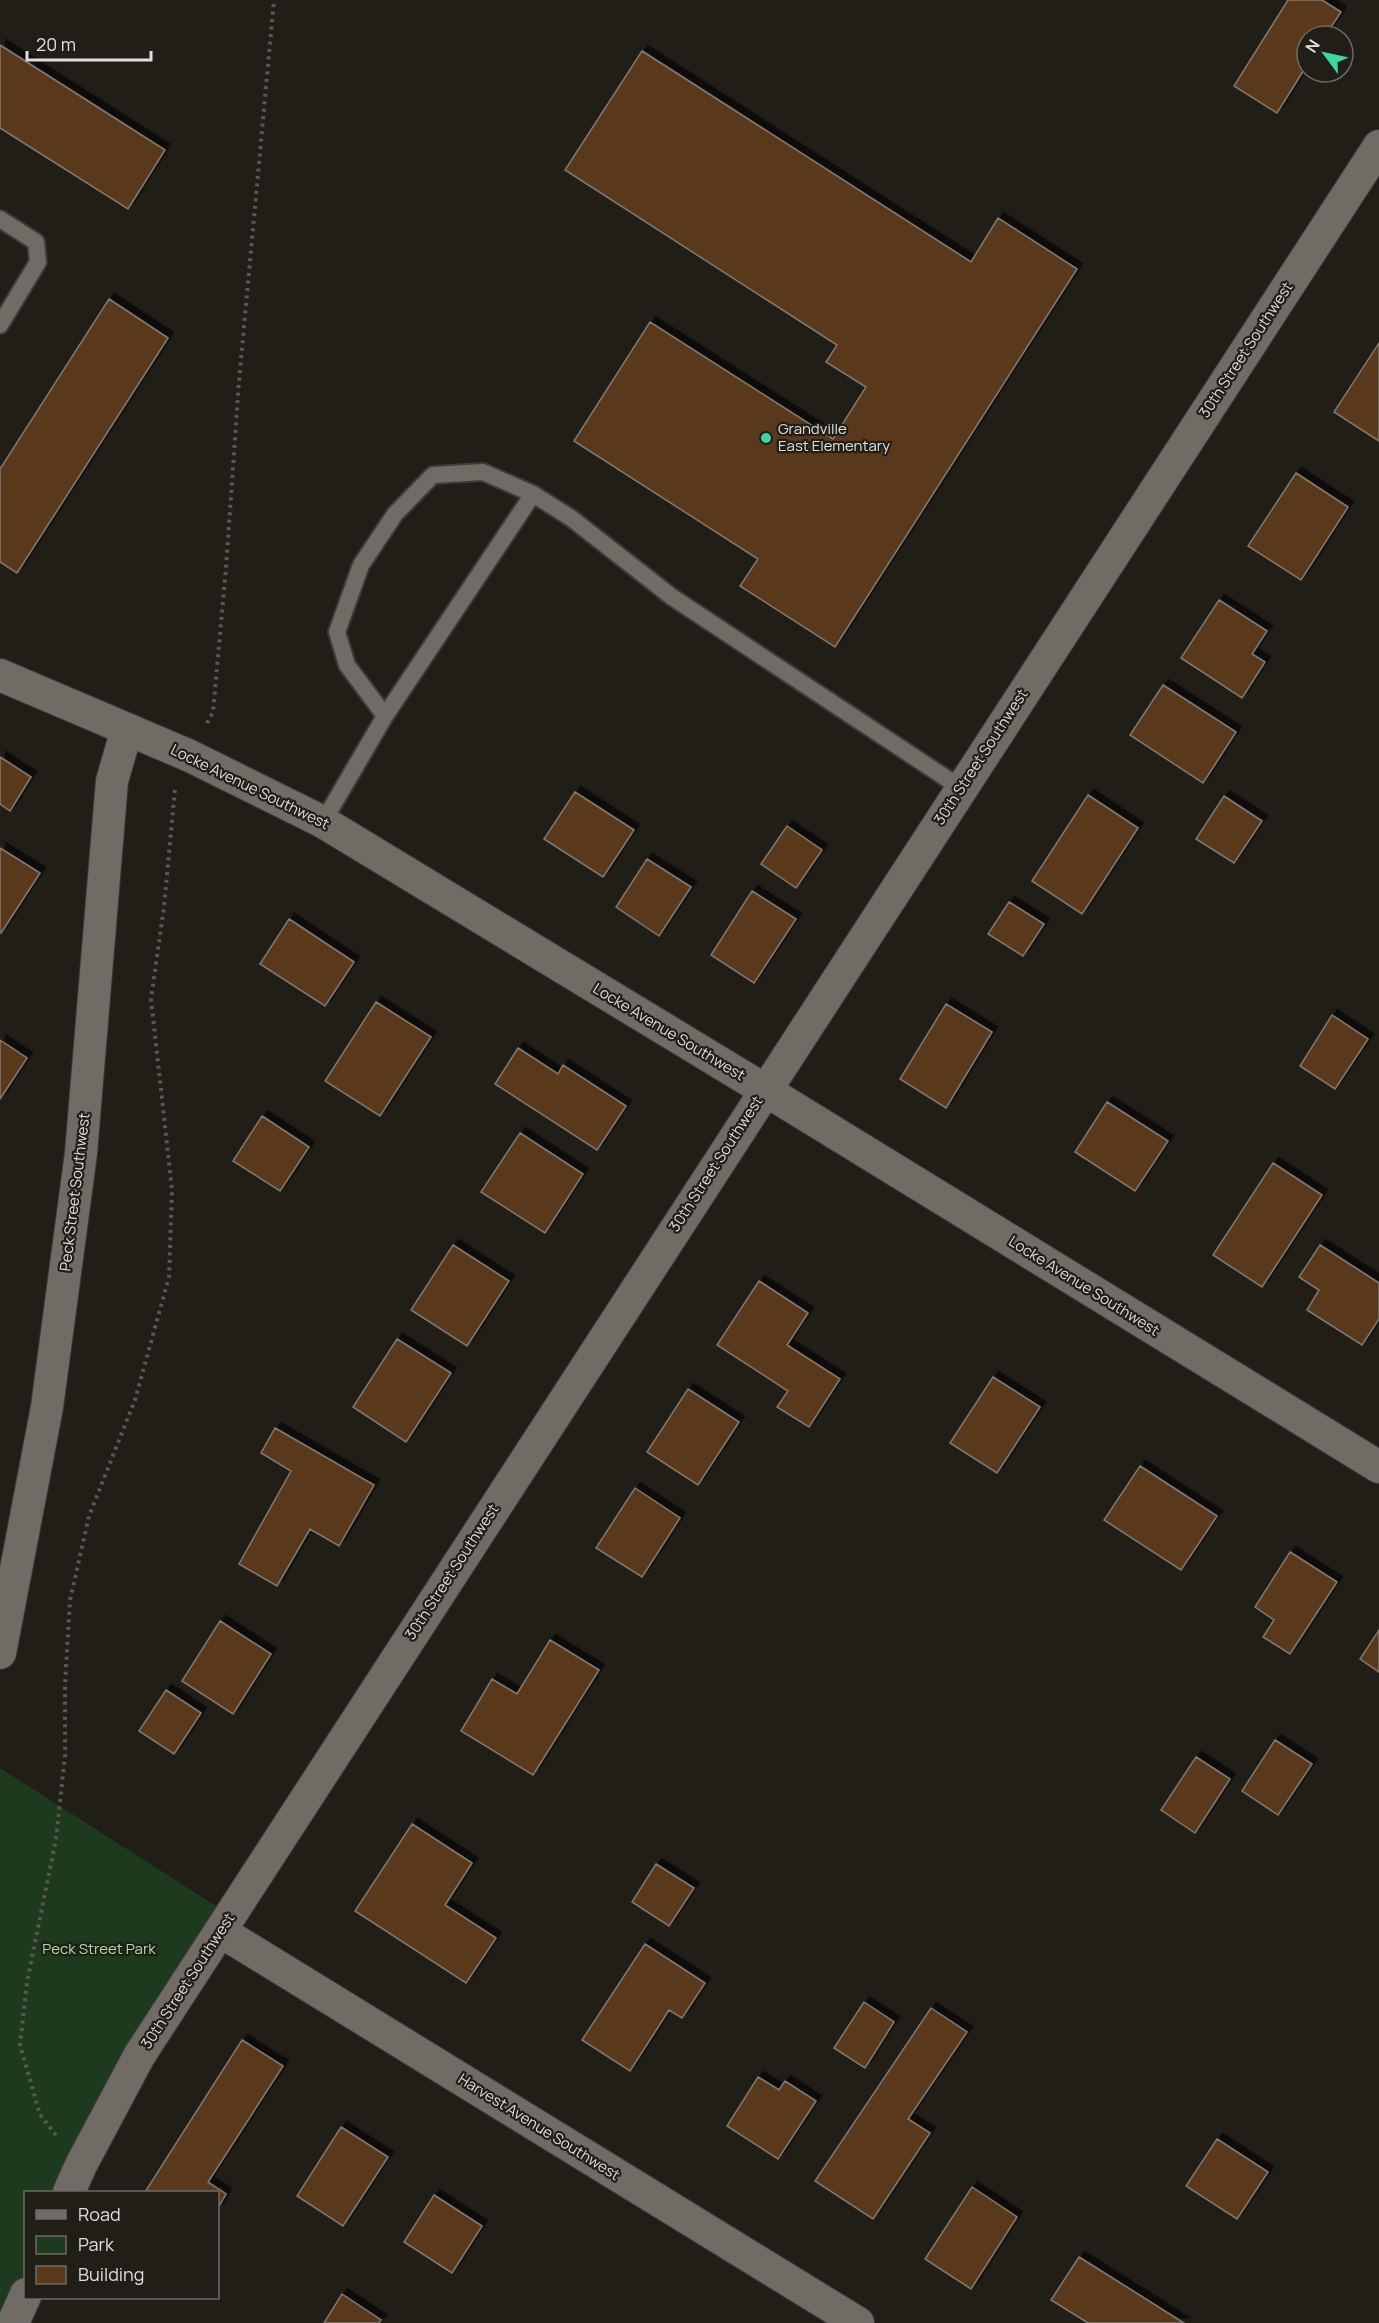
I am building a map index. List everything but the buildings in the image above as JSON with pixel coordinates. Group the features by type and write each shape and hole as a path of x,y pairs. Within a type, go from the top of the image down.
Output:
{"street":[{"name":"30th Street Southwest","path":"75,2179 140,2056 220,1931 1379,146"},
{"name":"Locke Avenue Southwest","path":"0,675 190,756 323,822 1379,1467"},
{"name":"Peck Street Southwest","path":"0,1653 48,1395 81,1153 112,782 127,729"},
{"name":"Harvest Avenue Southwest","path":"220,1931 858,2323"},
{"path":"13,2323 24,2298"}],"lane":[{"path":"0,219 36,242 38,262 0,325"},
{"path":"386,716 347,665 337,633 361,565 395,514 433,475 483,472 533,494 571,518 672,597 961,788"},
{"path":"323,822 386,716 533,494"}],"path":[{"path":"75,2179 40,2115 20,2045 27,1982 56,1839 64,1756 70,1600 89,1516 135,1400 169,1277 172,1190 151,999 164,907 176,789 213,712 239,381 274,0"}],"green space":[{"name":"Peck Street Park","path":"0,1768 230,1915 85,2191 24,2191 25,2299 0,2323"}],"place":[{"name":"Grandville East Elementary","path":"766,438"}]}
